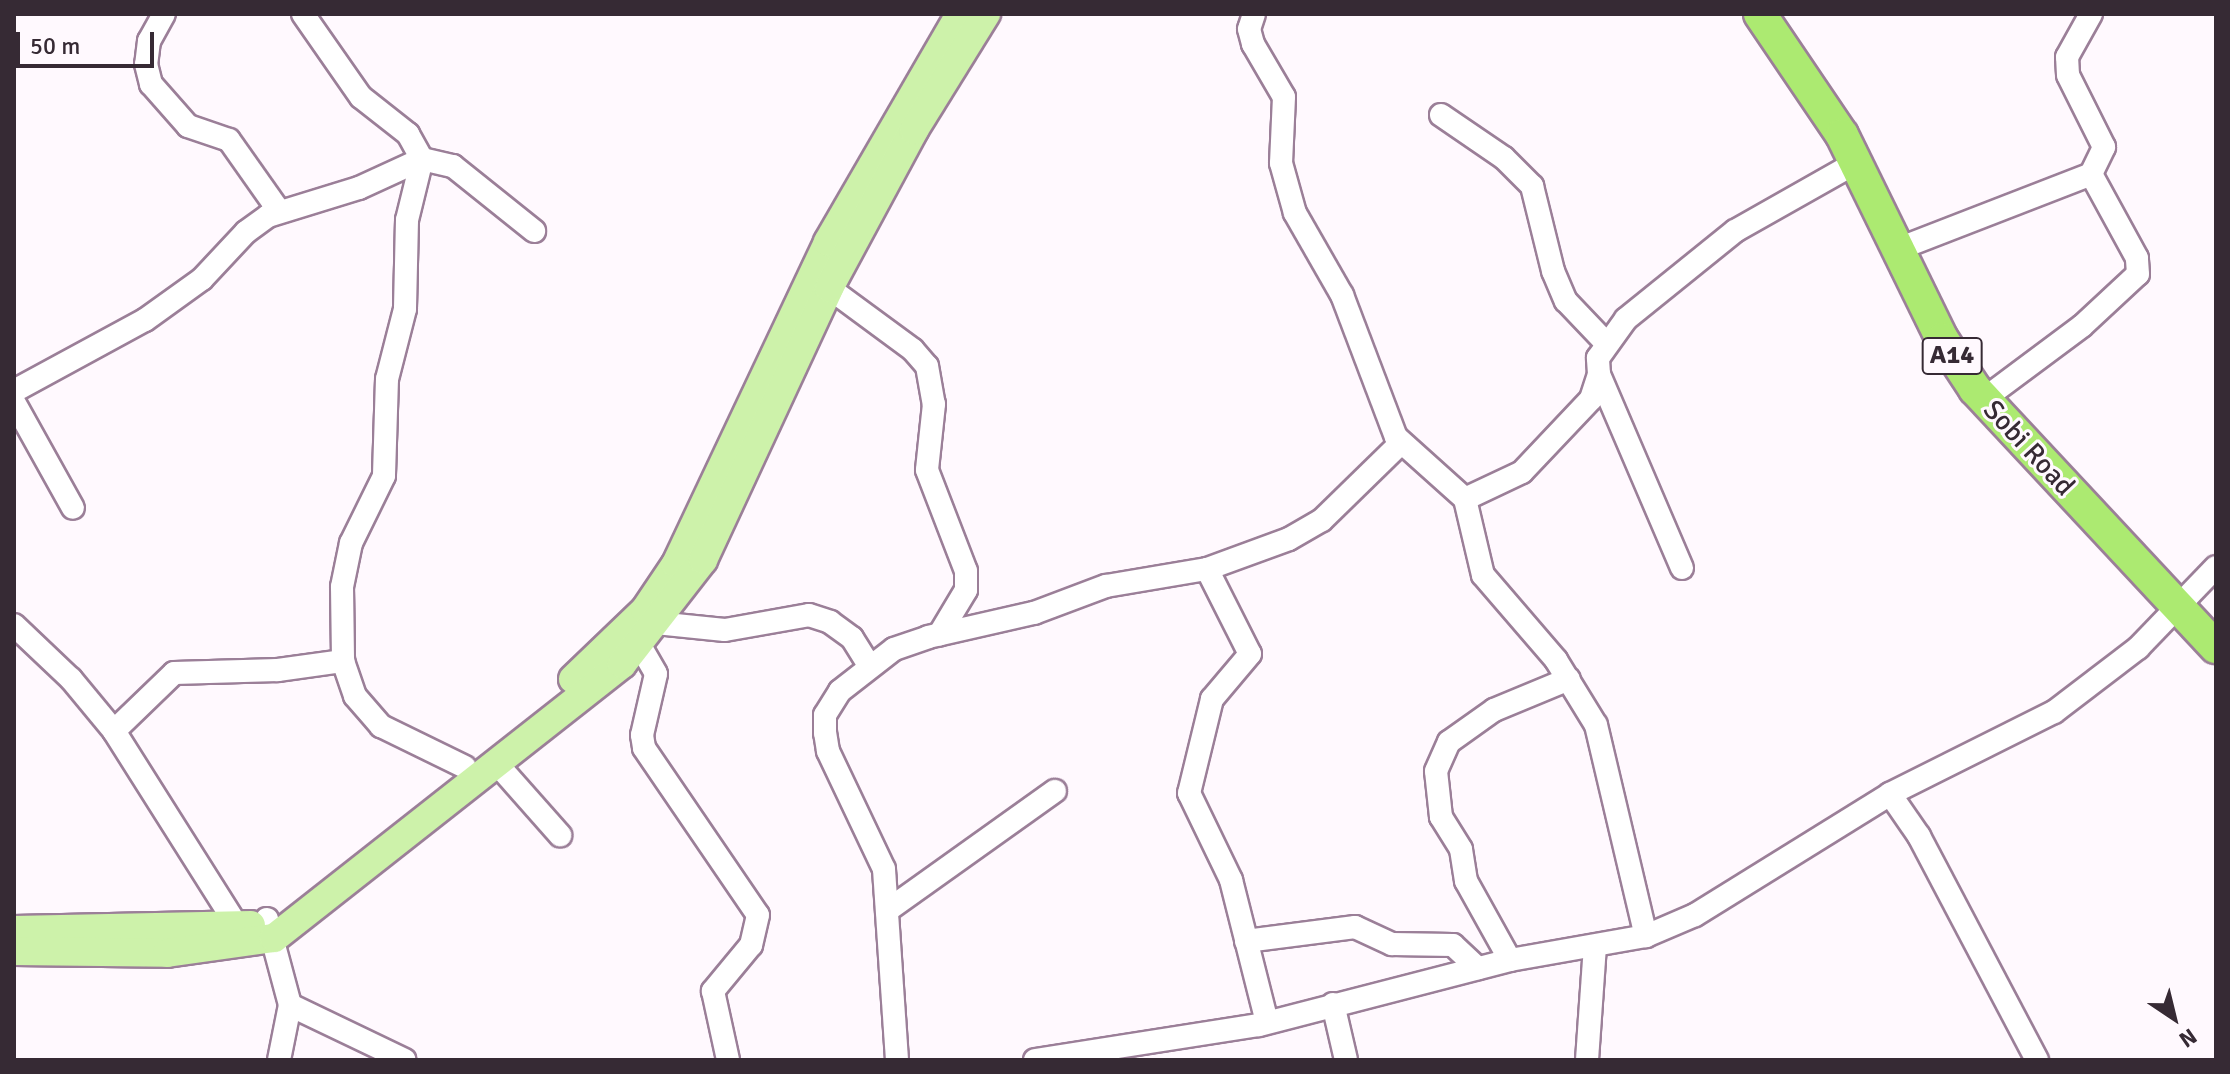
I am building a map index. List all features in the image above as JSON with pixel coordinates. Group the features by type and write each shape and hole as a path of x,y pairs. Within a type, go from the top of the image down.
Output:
{"highway":[{"name":"Sobi Road","path":"1760,14 1857,162 1942,339 1984,399 2216,647"}],"main road":[{"path":"14,930 270,928 301,899 598,659 645,610 676,564 828,242 960,14"},
{"path":"14,951 167,953 270,928 498,765 622,664 703,560 829,288 914,130 986,14"}],"street":[{"path":"164,14 149,41 146,64 151,84 188,126 229,140 279,211"},
{"path":"303,14 361,97 408,134 422,159 407,220 405,309 387,379 384,476 351,543 342,587 343,661 355,696 381,726 465,767"},
{"path":"1254,14 1253,44 1284,97 1281,163 1287,192 1342,295 1384,414 1401,443 1465,499 1483,575 1569,679 1596,725 1646,936"},
{"path":"1898,249 2091,174 2104,147 2073,89 2067,57 2091,14"},
{"path":"1441,115 1504,158 1532,186 1553,271 1566,301 1605,342"},
{"path":"14,391 145,320 202,279 246,232 279,211 359,188 422,159 436,158 453,166 534,231"},
{"path":"1465,499 1522,472 1591,399 1605,342 1626,319 1735,231 1857,162"},
{"path":"1984,399 2070,336 2138,274 2137,258 2091,174"},
{"path":"829,288 913,350 927,366 934,404 927,470 966,571 966,590 939,635"},
{"path":"1599,374 1682,568"},
{"path":"14,402 73,508"},
{"path":"897,1060 884,869 828,751 825,733 828,706 869,665 894,649 1034,613 1106,586 1207,569 1289,539 1322,520 1401,443"},
{"path":"1035,1060 1267,1022 1510,960 1646,936 1695,915 1890,794 2054,712 2138,648 2216,567"},
{"path":"1207,569 1250,654 1212,699 1189,793 1231,880 1267,1022"},
{"path":"728,1060 713,991 751,945 758,915 644,748 642,735 656,674 648,634 725,630 809,615 830,622 852,638 869,665"},
{"path":"14,625 71,679 114,731 239,929"},
{"path":"114,731 174,673 278,670 343,661"},
{"path":"1510,960 1466,881 1461,849 1441,817 1436,771 1449,742 1494,710 1569,679"},
{"path":"498,765 560,835"},
{"path":"888,910 1055,791"},
{"path":"1890,794 1919,836 2037,1060"},
{"path":"1246,941 1355,927 1392,944 1453,945 1478,968"},
{"path":"270,928 290,1005 279,1060"},
{"path":"1587,1060 1595,946"},
{"path":"1333,1004 1346,1060"},
{"path":"290,1005 405,1060"}]}
